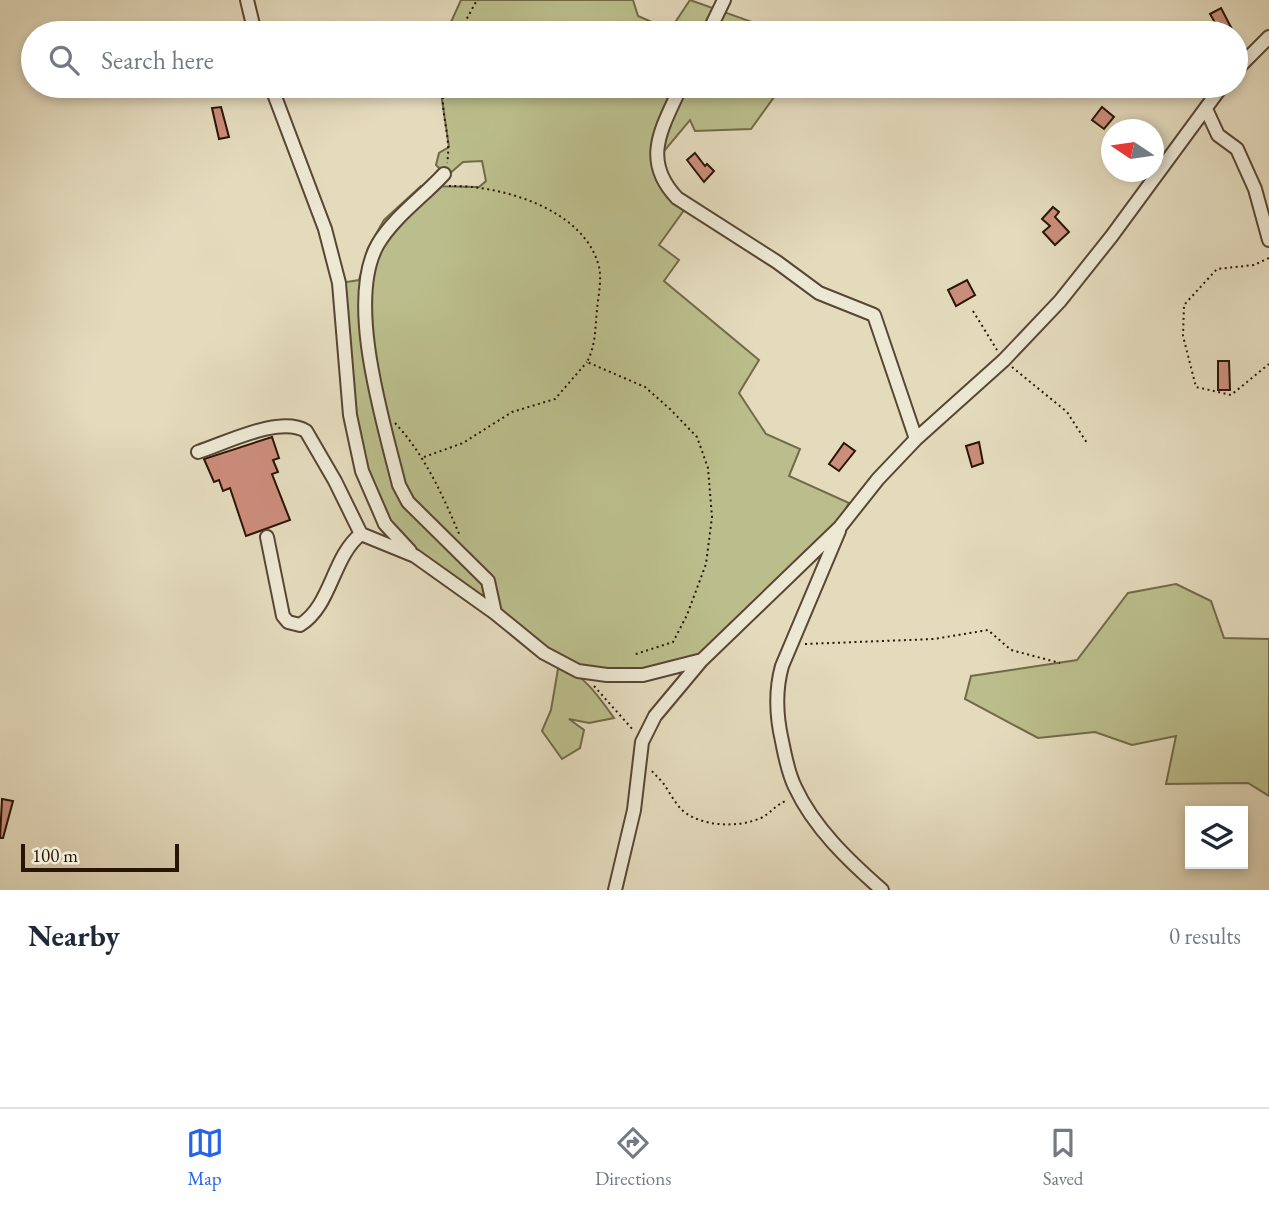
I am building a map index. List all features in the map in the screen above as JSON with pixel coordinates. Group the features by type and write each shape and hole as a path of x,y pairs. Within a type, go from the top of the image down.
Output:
{"street":[{"path":"247,0 253,21"},
{"path":"714,21 724,0"},
{"path":"1248,58 1269,37"},
{"path":"276,98 325,229 339,283 350,415 362,471 385,524 415,556 495,612 544,653 578,671 607,675 643,675 702,660"},
{"path":"676,98 658,138 656,159 664,184 677,198 778,262 819,293 874,315 916,439"},
{"path":"615,890 634,810 639,754 646,731 655,716 702,660 840,527 916,439 1003,360 1060,301 1214,98"},
{"path":"1206,109 1218,135 1237,149 1255,189 1269,240"},
{"path":"444,174 417,199 380,241 372,261 365,313 380,407 399,485 408,502 488,581 495,612"},
{"path":"198,452 273,427 298,426 306,431 361,534 415,556"},
{"path":"840,527 807,611 790,646 777,685 777,710 786,758 799,795 849,862 882,890"},
{"path":"267,537 283,616 296,625 308,620 316,611 349,546 361,534"}],"path":[{"path":"466,21 477,0"},
{"path":"442,98 450,150 444,174"},
{"path":"423,457 463,443 512,412 555,399 587,362 593,350 600,269 592,247 576,228 551,210 501,190 434,184"},
{"path":"1269,258 1254,265 1217,270 1184,305 1183,336 1196,387 1231,396 1269,364"},
{"path":"973,312 1003,360 1067,412 1087,443"},
{"path":"587,362 645,387 697,437 708,468 712,517 706,564 687,615 673,642 633,655"},
{"path":"380,407 413,442 423,457 461,537"},
{"path":"790,646 934,639 988,630 1011,650 1060,663"},
{"path":"578,671 598,688 637,735"},
{"path":"639,754 682,810 706,822 730,824 757,819 779,804 799,795"}],"green space":[{"path":"461,0 633,0 638,16 649,21 451,21"},
{"path":"690,0 749,21 676,21"},
{"path":"442,98 773,98 751,129 695,131 690,120 659,157 668,184 687,206 659,245 679,260 664,281 759,360 739,393 766,434 800,449 789,476 849,503 838,523 702,654 652,672 579,666 553,655 429,563 386,525 363,471 340,283 359,280 368,248 384,220 421,186 479,187 486,181 482,161 463,162 447,176 436,165 439,153 449,147"},
{"path":"1176,584 1211,601 1224,638 1269,639 1269,796 1248,783 1166,784 1176,736 1132,745 1095,732 1038,738 965,699 971,676 1077,660 1128,593"},
{"path":"559,663 590,687 614,718 589,723 569,719 584,730 580,748 562,759 542,731 551,710"}],"building":[{"path":"1221,8 1228,21 1214,21 1210,14"},
{"path":"221,107 229,137 219,139 212,108"},
{"path":"1102,107 1114,117 1101,119 1101,127 1092,120"},
{"path":"695,153 705,166 707,164 714,171 704,182 687,160"},
{"path":"1053,207 1059,212 1055,217 1069,232 1055,245 1043,232 1050,226 1042,219"},
{"path":"967,280 975,295 956,306 948,290"},
{"path":"1218,361 1229,361 1230,390 1218,390"},
{"path":"272,437 279,458 273,460 278,472 272,474 290,520 246,536 230,488 223,491 219,480 214,482 204,459"},
{"path":"979,442 983,463 972,467 966,446"},
{"path":"844,443 855,451 839,471 829,464"},
{"path":"2,799 13,801 3,838 0,838"}]}
